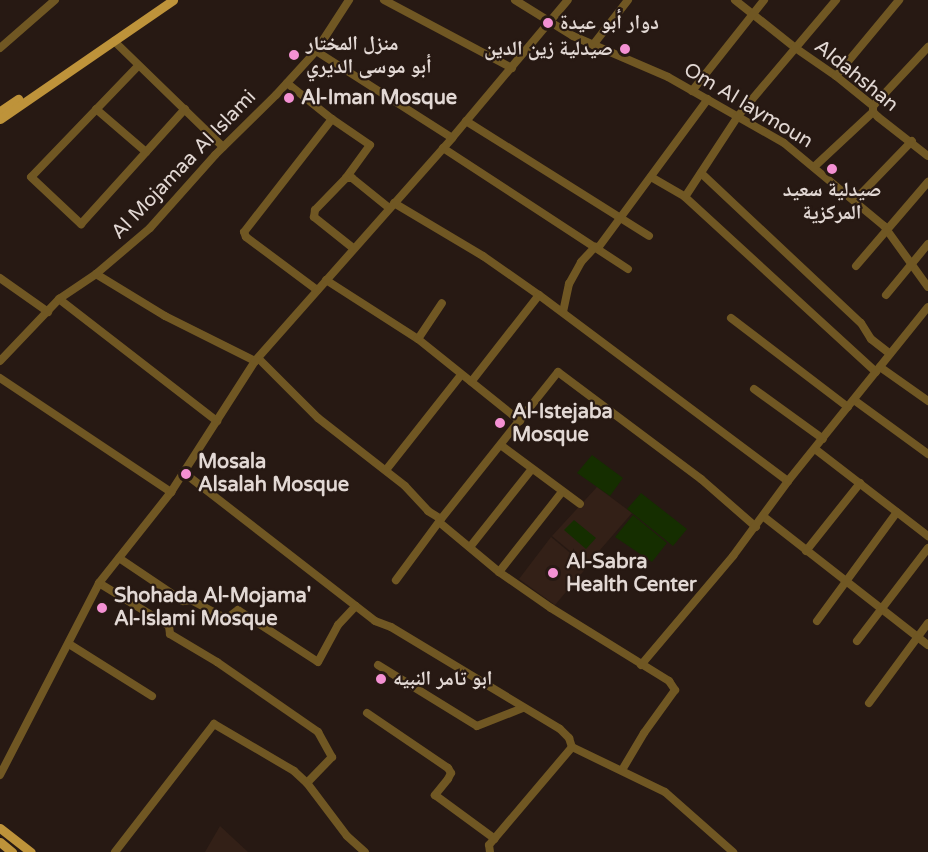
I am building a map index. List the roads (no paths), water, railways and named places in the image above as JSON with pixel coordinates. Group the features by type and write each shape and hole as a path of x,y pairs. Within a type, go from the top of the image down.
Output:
{"main road":[{"path":"0,111 164,0"},
{"path":"0,119 173,0"},
{"path":"0,828 31,852"},
{"path":"0,842 12,852"}],"street":[{"path":"0,48 55,0"},
{"name":"Al Mojamaa Al Islami","path":"1,357 59,299 96,274 150,228 223,147 316,51 349,0"},
{"path":"384,0 512,68"},
{"name":"Om Al laymoun","path":"515,0 548,23 668,77 784,143 855,200 887,231 928,287"},
{"path":"0,775 99,583 171,492 257,360 452,138 568,0"},
{"path":"593,45 628,0"},
{"name":"Aldahshan","path":"735,0 794,47 836,76 928,156"},
{"path":"692,91 764,0"},
{"path":"685,198 738,116 836,0"},
{"path":"836,76 899,0"},
{"path":"114,41 223,147"},
{"path":"814,167 873,109 928,47"},
{"path":"316,51 452,138"},
{"path":"138,66 31,177 81,224 185,109"},
{"path":"287,83 369,145 346,178 314,214 353,249"},
{"path":"563,312 569,284 581,262 596,247 651,177 708,99"},
{"path":"96,109 146,152"},
{"path":"317,290 246,237 244,232 332,119"},
{"path":"466,121 649,236"},
{"path":"855,200 912,141"},
{"path":"443,148 628,269"},
{"path":"701,173 861,323 871,339 890,354"},
{"path":"651,177 685,198 878,369 928,401"},
{"path":"346,178 352,178 392,206 483,256 563,312 788,481"},
{"path":"856,266 928,182"},
{"path":"886,296 928,244"},
{"path":"96,274 165,316 257,360 318,418 386,470 499,572 551,608 669,681 675,690 644,733 622,770"},
{"path":"0,278 48,312"},
{"path":"326,280 418,339 520,420"},
{"path":"471,382 539,295"},
{"path":"59,299 217,421"},
{"path":"418,339 442,303"},
{"path":"641,665 756,527 788,481 928,307"},
{"path":"731,318 848,406"},
{"path":"396,580 558,372 693,472 756,527"},
{"path":"386,470 461,375"},
{"path":"0,378 171,492"},
{"path":"754,388 823,439"},
{"path":"854,399 928,454"},
{"path":"502,446 531,470 580,504"},
{"path":"815,449 928,536"},
{"path":"470,547 531,470"},
{"path":"183,472 375,621 391,627 560,729 569,738 572,747 665,792 733,852"},
{"path":"806,551 860,483"},
{"path":"499,572 562,492"},
{"path":"817,621 897,512"},
{"path":"764,517 928,645"},
{"path":"857,641 928,548"},
{"path":"119,558 183,601 190,600 226,619 238,610 318,662 338,625 356,606"},
{"path":"99,583 169,626 170,634 217,662 318,732 332,757 307,783"},
{"path":"869,703 928,623"},
{"path":"69,644 152,696"},
{"path":"378,665 477,726 523,708"},
{"path":"367,713 448,768 451,773 435,795 495,839"},
{"path":"115,852 214,724 294,771 307,783 347,836 365,852"},
{"path":"490,852 488,847 572,747"}],"place":[{"name":"دوار أبو عيدة","path":"548,23"},
{"name":"صيدلية زين الدين","path":"625,49"},
{"name":"منزل المختار أبو موسى الديري","path":"294,55"},
{"name":"Al-Iman Mosque","path":"289,98"},
{"name":"صيدلية سعيد المركزية","path":"832,169"},
{"name":"Al-Istejaba Mosque","path":"500,423"},
{"name":"Mosala Alsalah Mosque","path":"186,474"},
{"name":"Al-Sabra Health Center","path":"553,573"},
{"name":"Shohada Al-Mojama' Al-Islami Mosque","path":"102,608"},
{"name":"ابو تامر النبيه","path":"381,679"}]}
